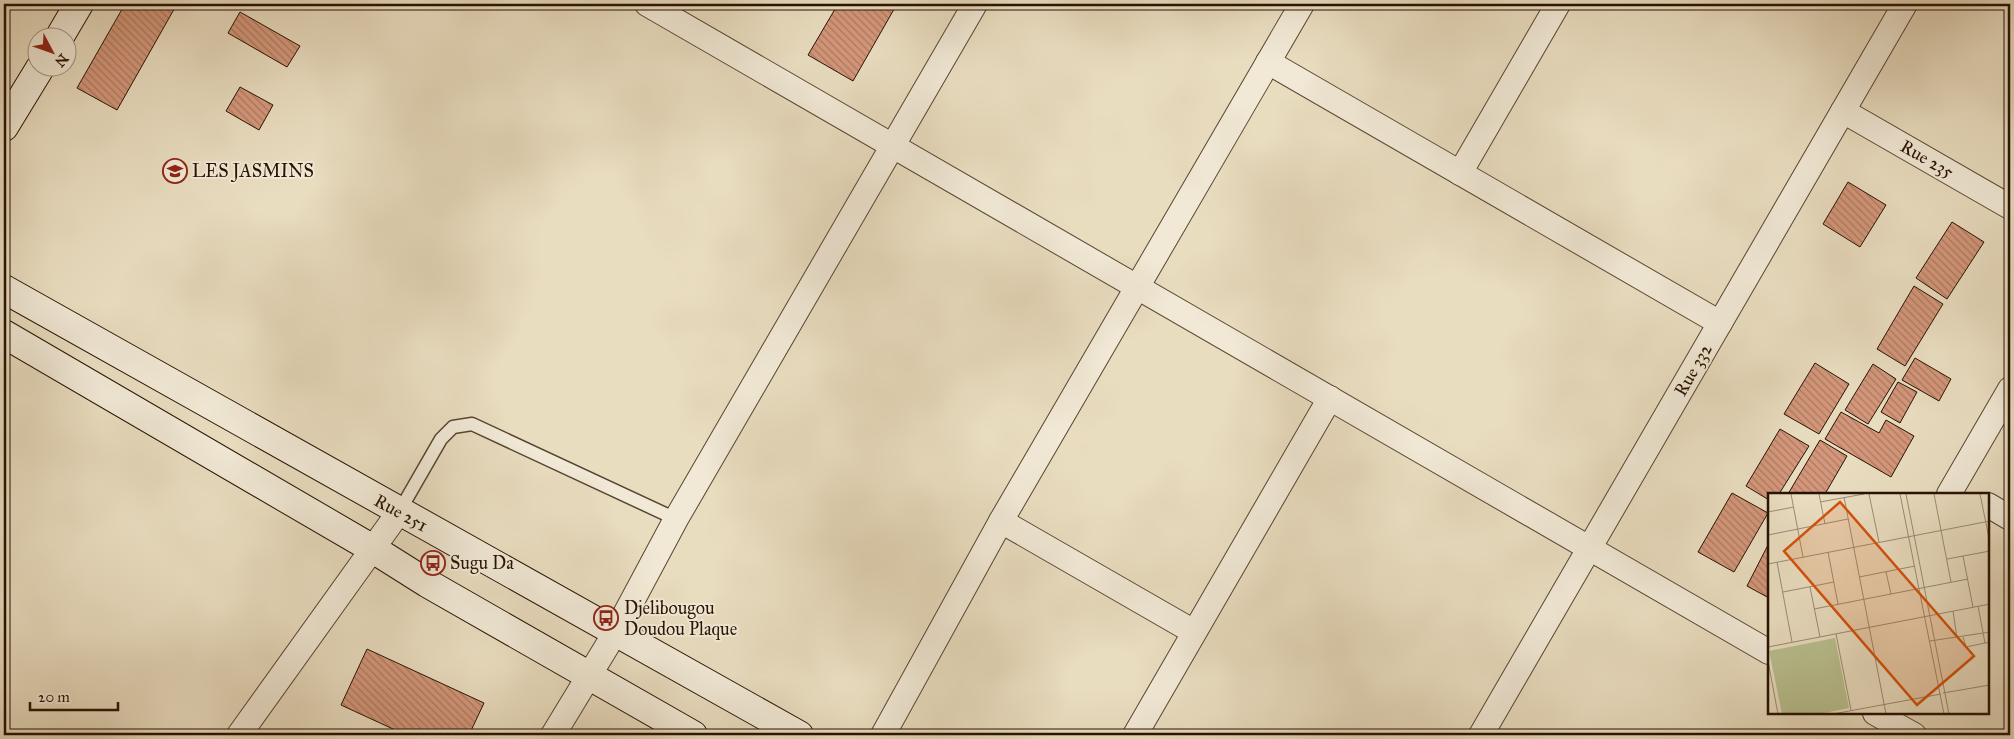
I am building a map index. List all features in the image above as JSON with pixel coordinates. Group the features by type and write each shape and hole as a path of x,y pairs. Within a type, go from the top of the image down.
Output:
{"main road":[{"path":"65,28 79,4"},
{"path":"4,127 34,78"},
{"name":"Rue 251","path":"4,289 799,735"},
{"path":"4,334 373,549 427,583 693,735"}],"street":[{"path":"647,4 1768,651"},
{"path":"553,735 615,633 676,520 975,4"},
{"path":"883,735 1001,521 1302,4"},
{"path":"1460,173 1558,4"},
{"name":"Rue 332","path":"1481,735 1905,4"},
{"path":"1268,62 1720,323"},
{"name":"Rue 235","path":"1843,111 2010,207"},
{"path":"1958,491 2010,389"},
{"path":"1136,735 1330,398"},
{"path":"1989,505 2010,518"},
{"path":"239,735 399,512"},
{"path":"1001,521 1194,632"},
{"path":"1877,714 1914,735"}],"lane":[{"path":"399,512 441,439 453,427 472,424 676,520"}],"building":[{"path":"125,4 177,4 117,110 77,88"},
{"path":"838,4 897,4 853,81 808,55"},
{"path":"240,12 300,46 287,67 228,33"},
{"path":"240,87 273,105 259,130 226,111"},
{"path":"1848,182 1886,205 1860,247 1823,224"},
{"path":"1952,222 1984,242 1947,299 1916,278"},
{"path":"1914,286 1943,304 1905,366 1877,349"},
{"path":"1915,358 1951,379 1939,401 1902,380"},
{"path":"1815,363 1849,384 1819,434 1784,414"},
{"path":"1873,364 1896,379 1868,424 1845,410"},
{"path":"1898,382 1917,392 1900,423 1881,412"},
{"path":"1841,412 1879,433 1886,420 1914,436 1891,477 1825,439"},
{"path":"1780,429 1809,446 1780,493 1768,493 1768,499 1746,486"},
{"path":"1820,440 1847,456 1826,493 1789,493"},
{"path":"1732,493 1768,513 1734,572 1698,552"},
{"path":"1768,545 1768,597 1747,586"},
{"path":"367,649 484,703 469,735 406,735 341,705"}],"place":[{"name":"LES JASMINS","path":"175,171"},
{"name":"Sugu Da","path":"433,563"},
{"name":"Djelibougou Doudou Plaque","path":"606,618"}]}
